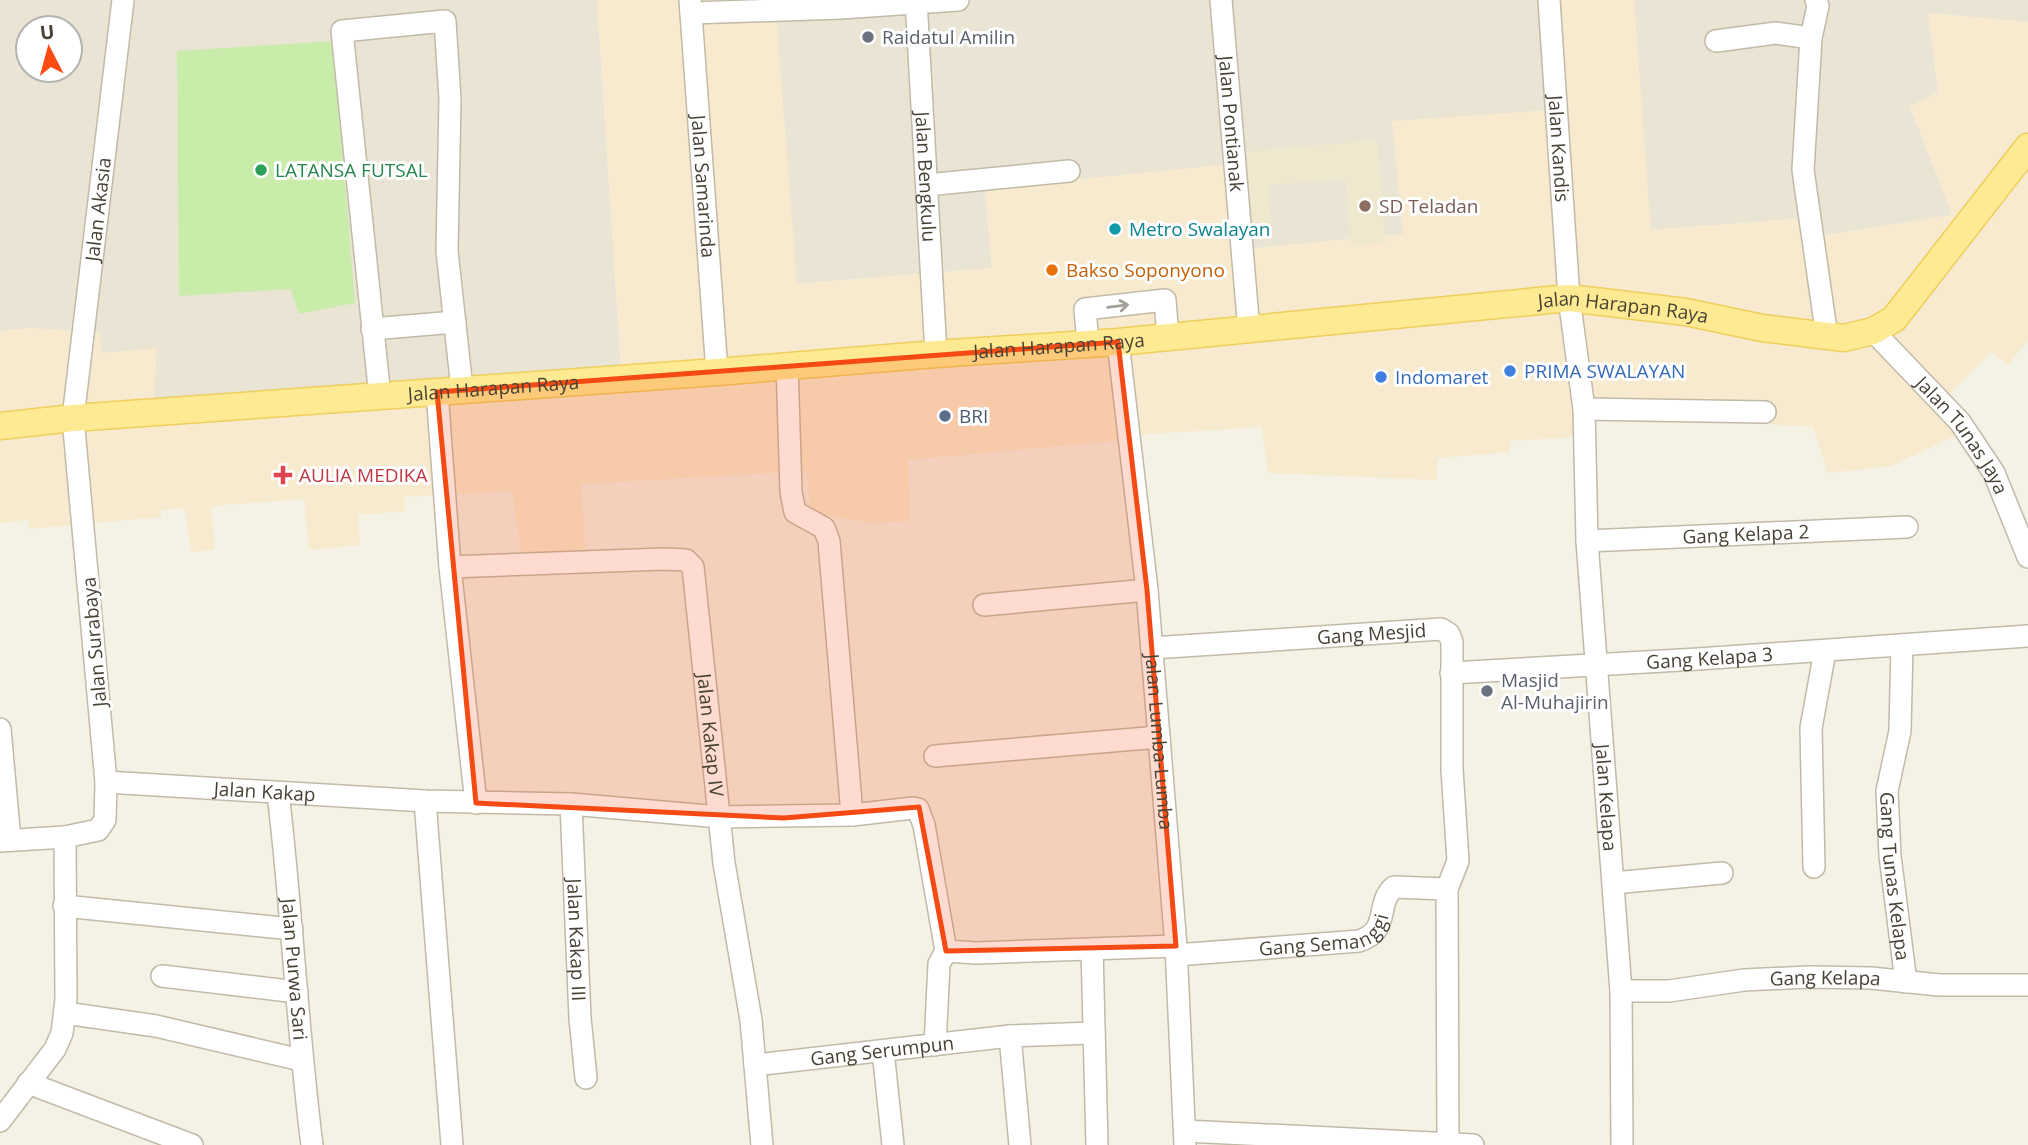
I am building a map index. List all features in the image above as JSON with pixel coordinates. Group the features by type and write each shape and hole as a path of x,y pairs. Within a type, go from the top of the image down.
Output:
{"main road":[{"name":"Jalan Harapan Raya","path":"0,426 73,418 717,372 787,364 1168,338 1569,298 1686,312 1762,328 1844,338 1873,331 1894,319 2024,161"}],"street":[{"name":"Jalan Akasia","path":"73,418 123,0"},
{"path":"690,6 958,0"},
{"name":"Jalan Pontianak","path":"1221,0 1249,331"},
{"name":"Jalan Kandis","path":"1549,0 1569,298"},
{"path":"1816,0 1818,6 1811,38 1802,170 1827,337"},
{"name":"Jalan Bengkulu","path":"917,2 936,354"},
{"name":"Jalan Samarinda","path":"690,6 717,372"},
{"path":"380,397 342,31 445,21 450,99 447,251 455,322 449,390 450,567 476,803"},
{"path":"1716,41 1776,33 1811,38"},
{"path":"927,185 1069,171"},
{"name":"Jalan Kelapa","path":"1569,298 1584,409 1587,541 1621,991 1622,1145"},
{"path":"1088,344 1085,309 1165,300 1168,338"},
{"path":"372,329 455,322"},
{"name":"Jalan Tunas Jaya","path":"1873,331 1960,422 1994,472 2028,557"},
{"name":"Jalan Lumba-Lumba","path":"1118,342 1152,649 1176,951 1185,1138"},
{"path":"787,364 791,492 795,512 824,528 829,541 852,815 912,808 918,810 924,825 946,951 939,964 935,1045"},
{"path":"1584,409 1765,412"},
{"name":"Jalan Surabaya","path":"5,840 65,838 98,830 105,820 106,782 73,418"},
{"name":"Gang Kelapa 2","path":"1587,541 1907,527"},
{"name":"Jalan Kakap IV","path":"450,567 686,559 693,567 724,863 751,1020 762,1145"},
{"path":"984,605 1147,590"},
{"name":"Gang Mesjid","path":"1152,649 1441,628 1449,634 1452,642 1451,673"},
{"name":"Gang Kelapa 3","path":"1596,665 2028,636"},
{"name":"Gang Tunas Kelapa","path":"1902,645 1899,731 1886,791 1890,856 1906,982"},
{"path":"1814,867 1811,728 1825,651"},
{"path":"1448,1143 1447,889 1458,861 1452,769 1451,673 1596,665"},
{"path":"0,729 5,840"},
{"path":"935,756 1159,737"},
{"name":"Jalan Kakap","path":"106,782 425,801 571,804 720,817 852,815"},
{"name":"Jalan Purwa Sari","path":"278,793 302,1042 301,1060 312,1145"},
{"path":"425,801 453,1145"},
{"name":"Jalan Kakap III","path":"571,804 580,1018 586,1078"},
{"path":"0,1121 55,1049 62,1033 65,1013 65,838"},
{"path":"1613,883 1722,873"},
{"name":"Gang Semanggi","path":"1176,951 1359,941 1370,938 1377,928 1388,894 1394,887 1447,889"},
{"path":"64,906 292,929"},
{"path":"1092,949 1097,1145"},
{"path":"946,951 1176,951"},
{"path":"162,976 297,992"},
{"name":"Gang Kelapa","path":"1621,991 1669,991 1744,980 1809,977 1939,985 2028,985"},
{"path":"65,1013 156,1026 301,1060"},
{"name":"Gang Serumpun","path":"755,1065 1010,1036 1094,1033"},
{"path":"1010,1036 1020,1145"},
{"path":"883,1051 893,1145"},
{"path":"28,1083 192,1145"},
{"path":"1185,1138 1474,1145"}],"highlighted area":[{"path":"1118,342 1147,590 1176,946 946,951 919,807 784,818 476,803 437,392"}],"shaded area":[{"path":"0,0 597,0 621,370 154,403 101,353 99,333 31,328 0,331"},
{"path":"597,0 775,0 797,284 992,268 985,189 1239,163 1246,249 1403,234 1392,121 1550,110 1543,0 1634,0 1651,230 1821,217 1822,236 1952,215 1910,106 1938,92 1928,13 2028,22 2028,340 2008,365 1991,352 1936,408 1959,434 1891,466 1828,473 1813,427 1591,414 1592,436 1510,441 1510,452 1437,458 1437,480 1268,473 1262,427 1149,434 1125,440 908,460 910,521 873,523 810,513 807,471 581,484 586,560 523,563 512,491 404,497 405,511 358,515 360,545 309,550 304,499 211,506 215,550 191,552 185,508 161,510 161,517 29,529 28,520 0,523 0,331 31,328 100,333 101,353 157,348 154,403 621,369"},
{"path":"775,0 1543,0 1551,110 1403,234 1246,249 985,190 992,268 796,284"},
{"path":"1634,0 2028,0 2028,22 1928,13 1938,92 1910,107 1953,215 1821,236 1820,217 1650,230"},
{"name":"SD Teladan","path":"1377,140 1386,243 1351,246 1345,179 1268,185 1271,227 1248,229 1242,152"}],"green space":[{"name":"LATANSA FUTSAL","path":"333,41 355,303 299,314 291,289 179,296 177,51"}],"place":[{"name":"Raidatul Amilin","path":"868,37"},
{"name":"LATANSA FUTSAL","path":"261,170"},
{"name":"SD Teladan","path":"1365,206"},
{"name":"Metro Swalayan","path":"1115,229"},
{"name":"Bakso Soponyono","path":"1052,270"},
{"name":"PRIMA SWALAYAN","path":"1510,371"},
{"name":"Indomaret","path":"1381,377"},
{"name":"BRI","path":"945,416"},
{"name":"AULIA MEDIKA","path":"283,475"},
{"name":"Masjid Al-Muhajirin","path":"1487,691"}]}
